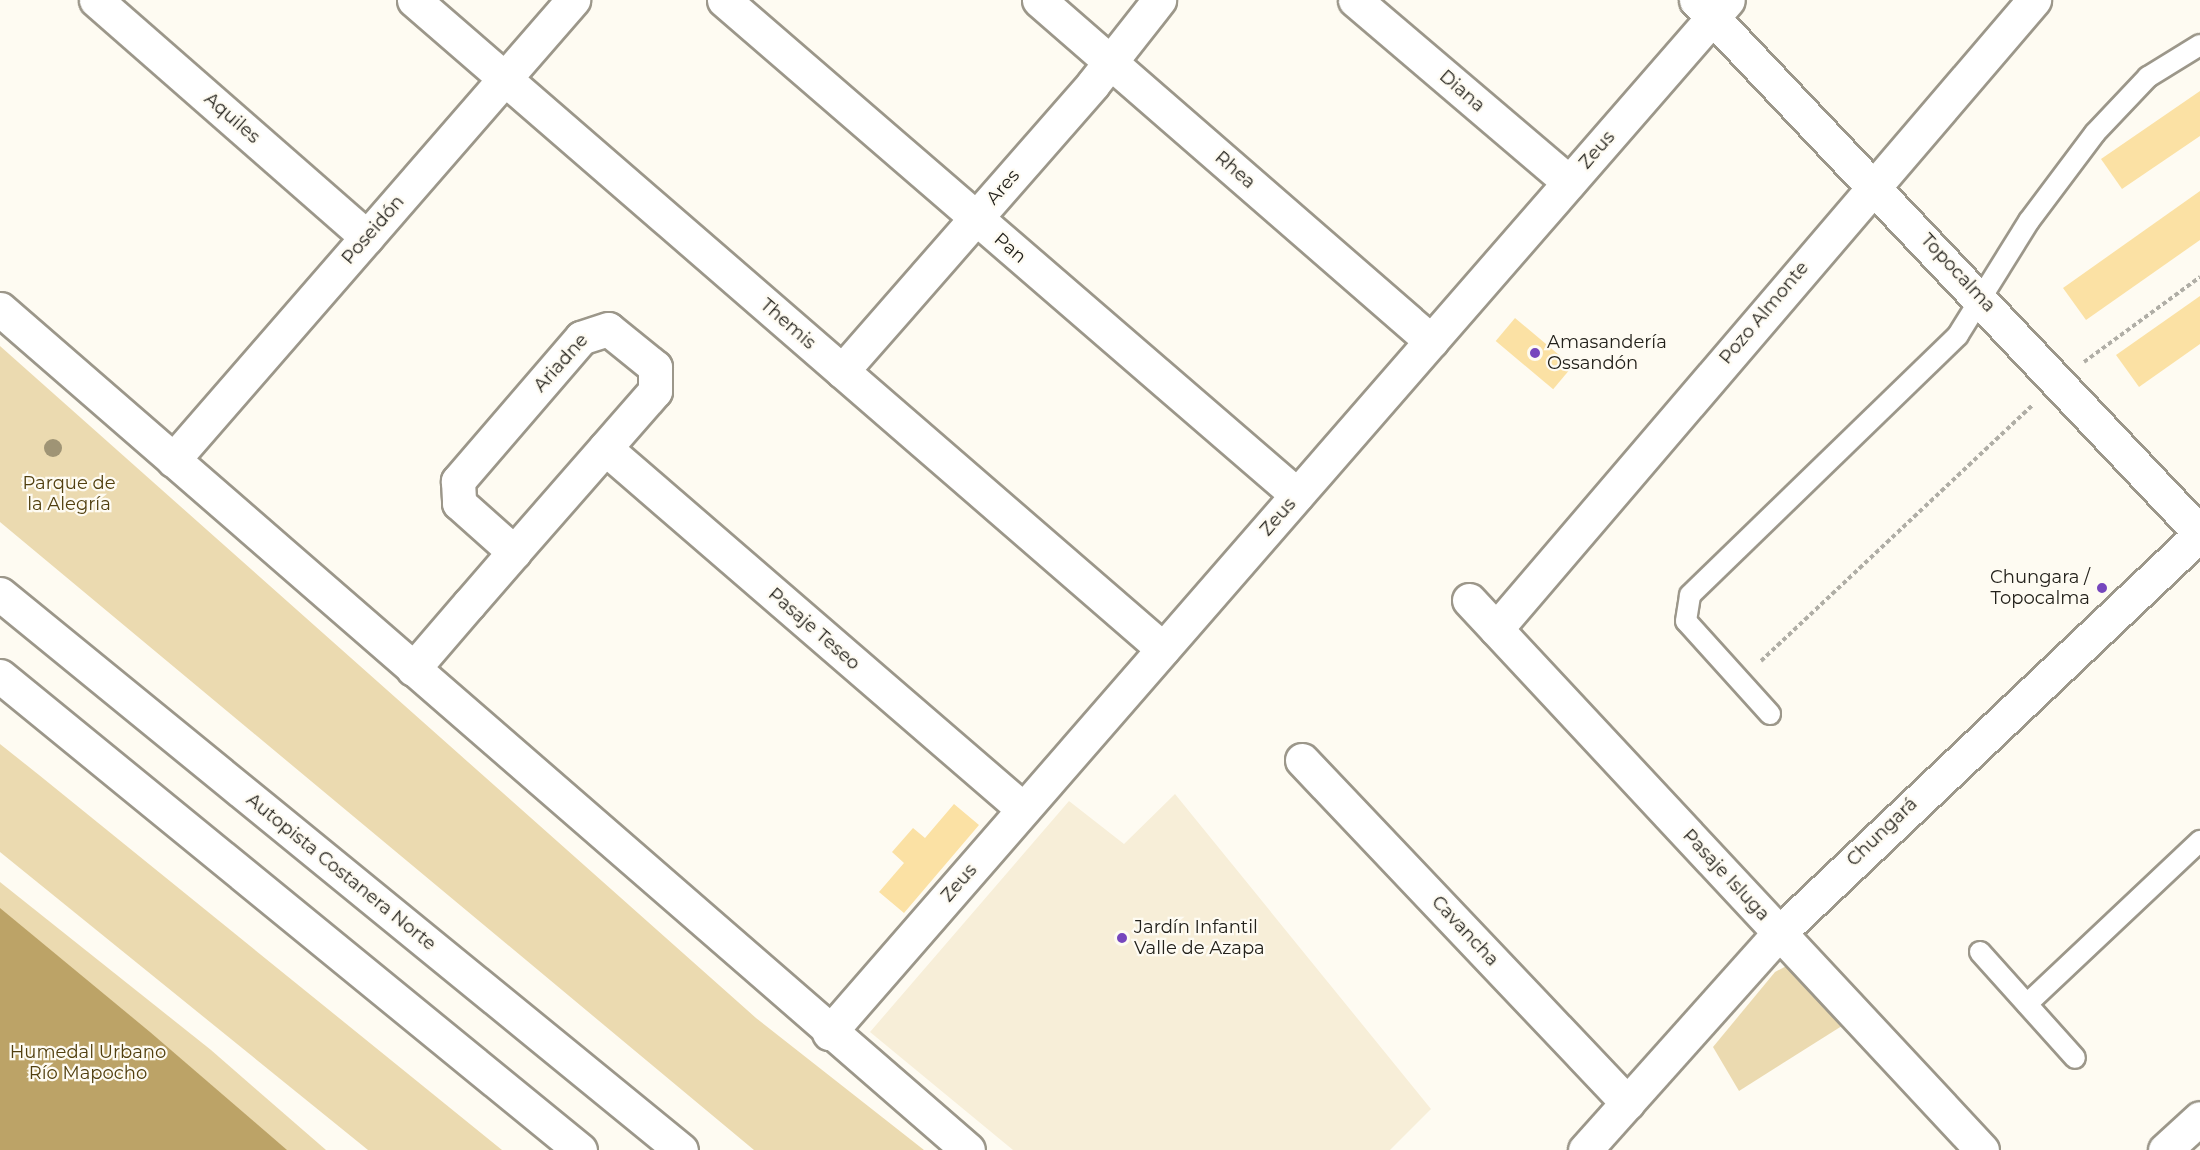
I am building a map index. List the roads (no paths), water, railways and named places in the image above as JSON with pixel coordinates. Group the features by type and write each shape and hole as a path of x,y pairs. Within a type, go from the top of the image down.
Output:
{"main road":[{"name":"Aquiles","path":"96,0 367,237"},
{"name":"Themis","path":"414,0 1163,649"},
{"name":"Poseidón","path":"173,460 573,0"},
{"name":"Pan","path":"724,0 1297,495"},
{"name":"Rhea","path":"1040,0 1431,341"},
{"name":"Ares","path":"842,371 1093,84 1107,59 1159,0"},
{"name":"Diana","path":"1355,0 1569,182"},
{"name":"Pozo Almonte","path":"1496,629 1874,183 2034,0"},
{"name":"Zeus","path":"829,1033 1569,182 1712,5"},
{"name":"Topocalma","path":"1712,5 1874,183 2200,533"},
{"path":"0,309 829,1033 968,1150"},
{"name":"Ariadne","path":"413,669 655,391 658,376 650,360 617,333 599,328 581,338 456,487 465,510 514,552"},
{"name":"Pasaje Teseo","path":"605,448 1023,809"},
{"name":"Chungará","path":"1585,1150 1780,932 2200,533"},
{"name":"Autopista Costanera Norte","path":"0,594 681,1150"},
{"name":"Pasaje Isluga","path":"1468,600 1982,1150"},
{"path":"0,676 580,1150"},
{"name":"Cavancha","path":"1302,760 1628,1103"},
{"path":"2165,1150 2200,1118"}],"lane":[{"path":"1770,714 1686,621 1685,603 1958,335 1984,301 2029,221 2095,133 2148,77 2200,45"},
{"path":"2027,1004 2200,841"},
{"path":"1980,952 2075,1058"}],"place":[{"name":"Amasandería Ossandón","path":"1535,353"},
{"name":"Chungara / Topocalma","path":"2102,588"},
{"name":"Jardín Infantil Valle de Azapa","path":"1122,938"}],"park label":[{"name":"Parque de la Alegría","path":"69,494"},
{"name":"Humedal Urbano Río Mapocho","path":"88,1063"}]}
